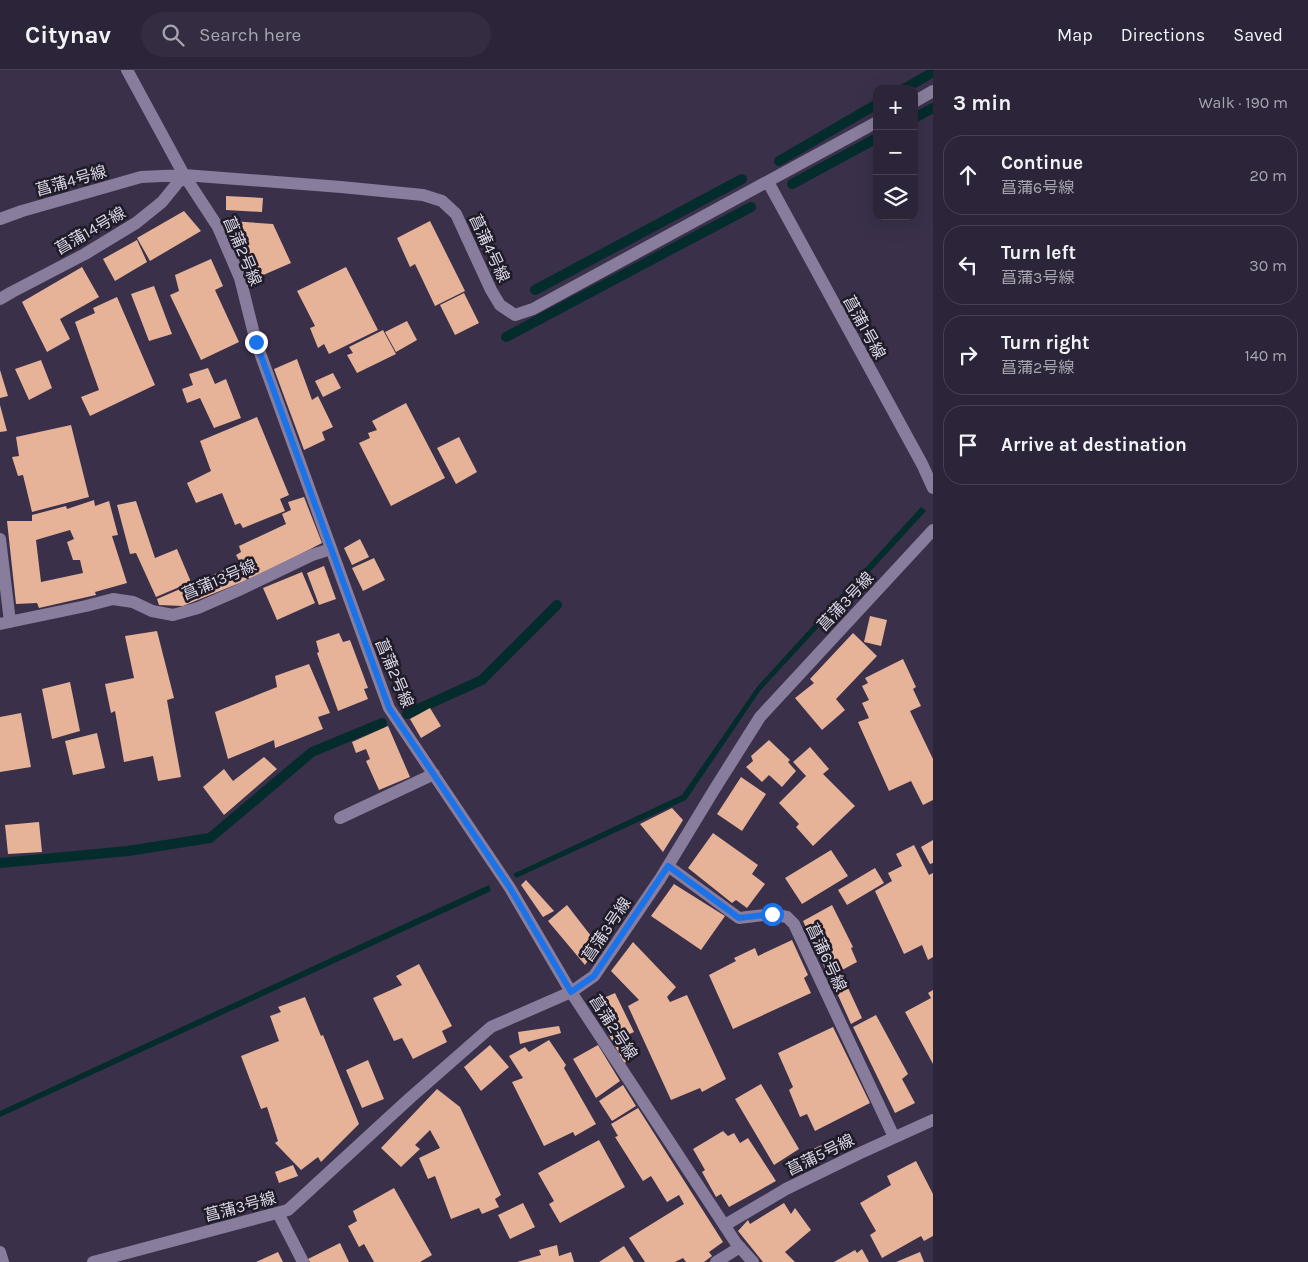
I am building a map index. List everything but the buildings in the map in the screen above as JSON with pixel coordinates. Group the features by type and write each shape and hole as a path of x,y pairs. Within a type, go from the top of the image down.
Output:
{"street":[{"name":"菖蒲2号線","path":"127,70 184,175 218,226 240,278 256,342 389,708 510,888 571,992 725,1225 753,1262"},
{"path":"918,100 933,91"},
{"name":"菖蒲4号線","path":"0,219 141,177 184,175 423,195 442,201 456,214 491,290 500,305 515,315 533,309 873,124"},
{"name":"菖蒲14号線","path":"0,299 85,254 136,223 162,202 184,175"},
{"name":"菖蒲1号線","path":"768,182 922,464 933,488"},
{"name":"菖蒲3号線","path":"93,1262 288,1210 410,1098 491,1027 571,992 594,976 668,866 760,717 933,530"},
{"path":"0,539 5,623"},
{"name":"菖蒲13号線","path":"5,623 113,600 133,602 152,611 173,615 198,608 331,548"},
{"path":"340,818 434,774"},
{"name":"菖蒲6号線","path":"668,866 739,918 772,914 787,917 794,924 894,1137"},
{"name":"菖蒲5号線","path":"725,1225 786,1189 933,1120"},
{"path":"278,1213 303,1262"},
{"path":"716,1262 740,1247"},
{"path":"0,1252 4,1262"}],"shaded area":[{"path":"921,507 926,511 760,691 686,800 516,878 513,874 682,795 757,687"},
{"path":"489,885 491,891 0,1117 0,1111"}],"waterway":[{"path":"911,85 933,72"},
{"path":"779,161 873,106"},
{"path":"918,116 933,108"},
{"path":"792,184 873,140"},
{"path":"535,290 742,179"},
{"path":"506,337 751,207"},
{"path":"407,714 482,680 557,605"},
{"path":"0,863 128,851 210,838 312,752 382,723"}],"route":[{"path":"256,342 389,708 510,888 571,992 594,976 668,866 739,918 772,914"}]}
